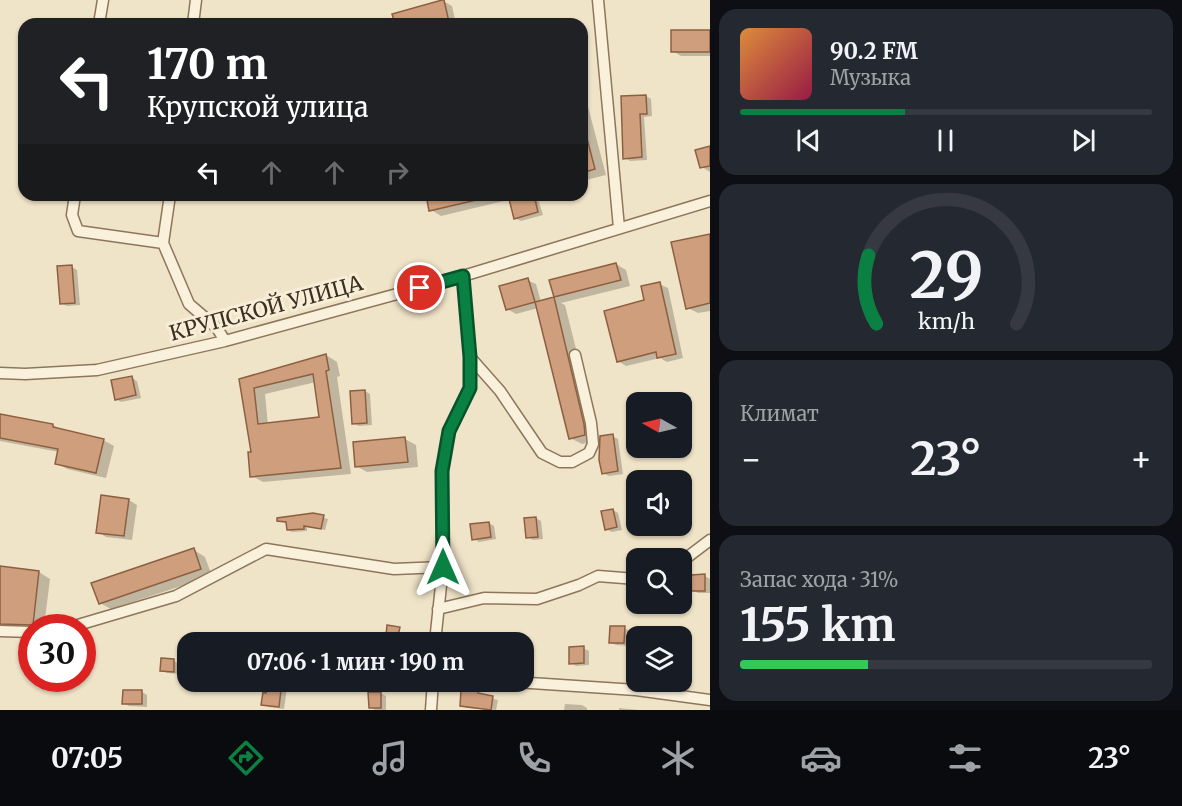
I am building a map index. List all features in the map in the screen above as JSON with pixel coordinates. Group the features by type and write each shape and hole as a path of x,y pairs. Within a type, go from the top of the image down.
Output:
{"street":[{"path":"100,18 103,0"},
{"path":"194,18 196,0"},
{"path":"598,0 619,228"},
{"path":"74,201 72,215 78,231 163,243"},
{"path":"169,201 163,243 189,304 217,328 225,341"},
{"name":"КРУПСКОЙ УЛИЦА","path":"0,373 97,370 225,341 463,276 710,201"},
{"path":"436,632 443,567 442,471 449,431 470,388 470,357 463,276"},
{"path":"470,357 500,391 542,453 560,462 572,462 589,453 593,444 591,423 575,355"},
{"path":"692,553 710,540"},
{"path":"96,620 176,596 266,549 394,569 443,567"},
{"path":"438,609 484,598 537,599 598,576 626,578"},
{"path":"0,631 18,632"},
{"path":"534,683 636,690 710,700"},
{"path":"430,710 432,692"}],"building":[{"path":"444,0 448,18 393,18 392,14"},
{"path":"671,30 710,30 710,52 671,52"},
{"path":"646,95 647,114 640,114 642,157 623,159 621,96"},
{"path":"588,142 595,169 588,171"},
{"path":"710,146 710,166 700,168 695,150"},
{"path":"427,201 472,201 429,211"},
{"path":"510,201 535,201 538,212 514,219"},
{"path":"710,234 710,303 686,309 671,242"},
{"path":"616,263 621,280 554,297 549,280"},
{"path":"72,265 75,303 60,304 57,266"},
{"path":"528,278 535,302 506,310 499,286"},
{"path":"660,282 676,354 657,358 656,352 617,362 604,311 644,300 641,286"},
{"path":"554,297 584,424 585,435 569,439 535,302"},
{"path":"326,354 329,370 326,371 341,468 250,477 248,452 251,452 239,379","holes":["313,374 319,417 258,424 254,388"]},
{"path":"132,376 136,395 115,400 111,380"},
{"path":"365,390 367,423 352,424 350,391"},
{"path":"0,414 53,424 53,427 104,439 96,473 55,464 58,449 0,438"},
{"path":"613,434 618,471 602,474 599,460 600,436"},
{"path":"405,437 408,462 355,467 353,442"},
{"path":"101,495 129,499 124,536 96,533"},
{"path":"613,509 617,527 605,530 601,511"},
{"path":"313,513 324,515 321,529 304,526 304,529 287,530 286,522 277,521 277,518"},
{"path":"536,517 538,537 526,538 524,518"},
{"path":"489,522 491,537 472,540 470,524"},
{"path":"194,548 201,569 99,604 91,583"},
{"path":"0,566 39,571 34,614 18,614 18,625 0,624"},
{"path":"705,574 705,591 692,591 692,575"},
{"path":"387,625 400,627 399,632 386,632"},
{"path":"610,626 625,626 624,643 609,643"},
{"path":"584,646 584,663 569,664 569,647"},
{"path":"161,658 174,659 174,672 160,671"},
{"path":"123,690 142,690 142,704 122,704"},
{"path":"263,692 281,692 279,707 261,705"},
{"path":"368,692 381,692 381,708 369,708"},
{"path":"461,692 478,692 493,696 491,710 460,706"}],"route":[{"path":"420,288 463,276 470,357 470,388 449,431 442,471 443,567"}]}
